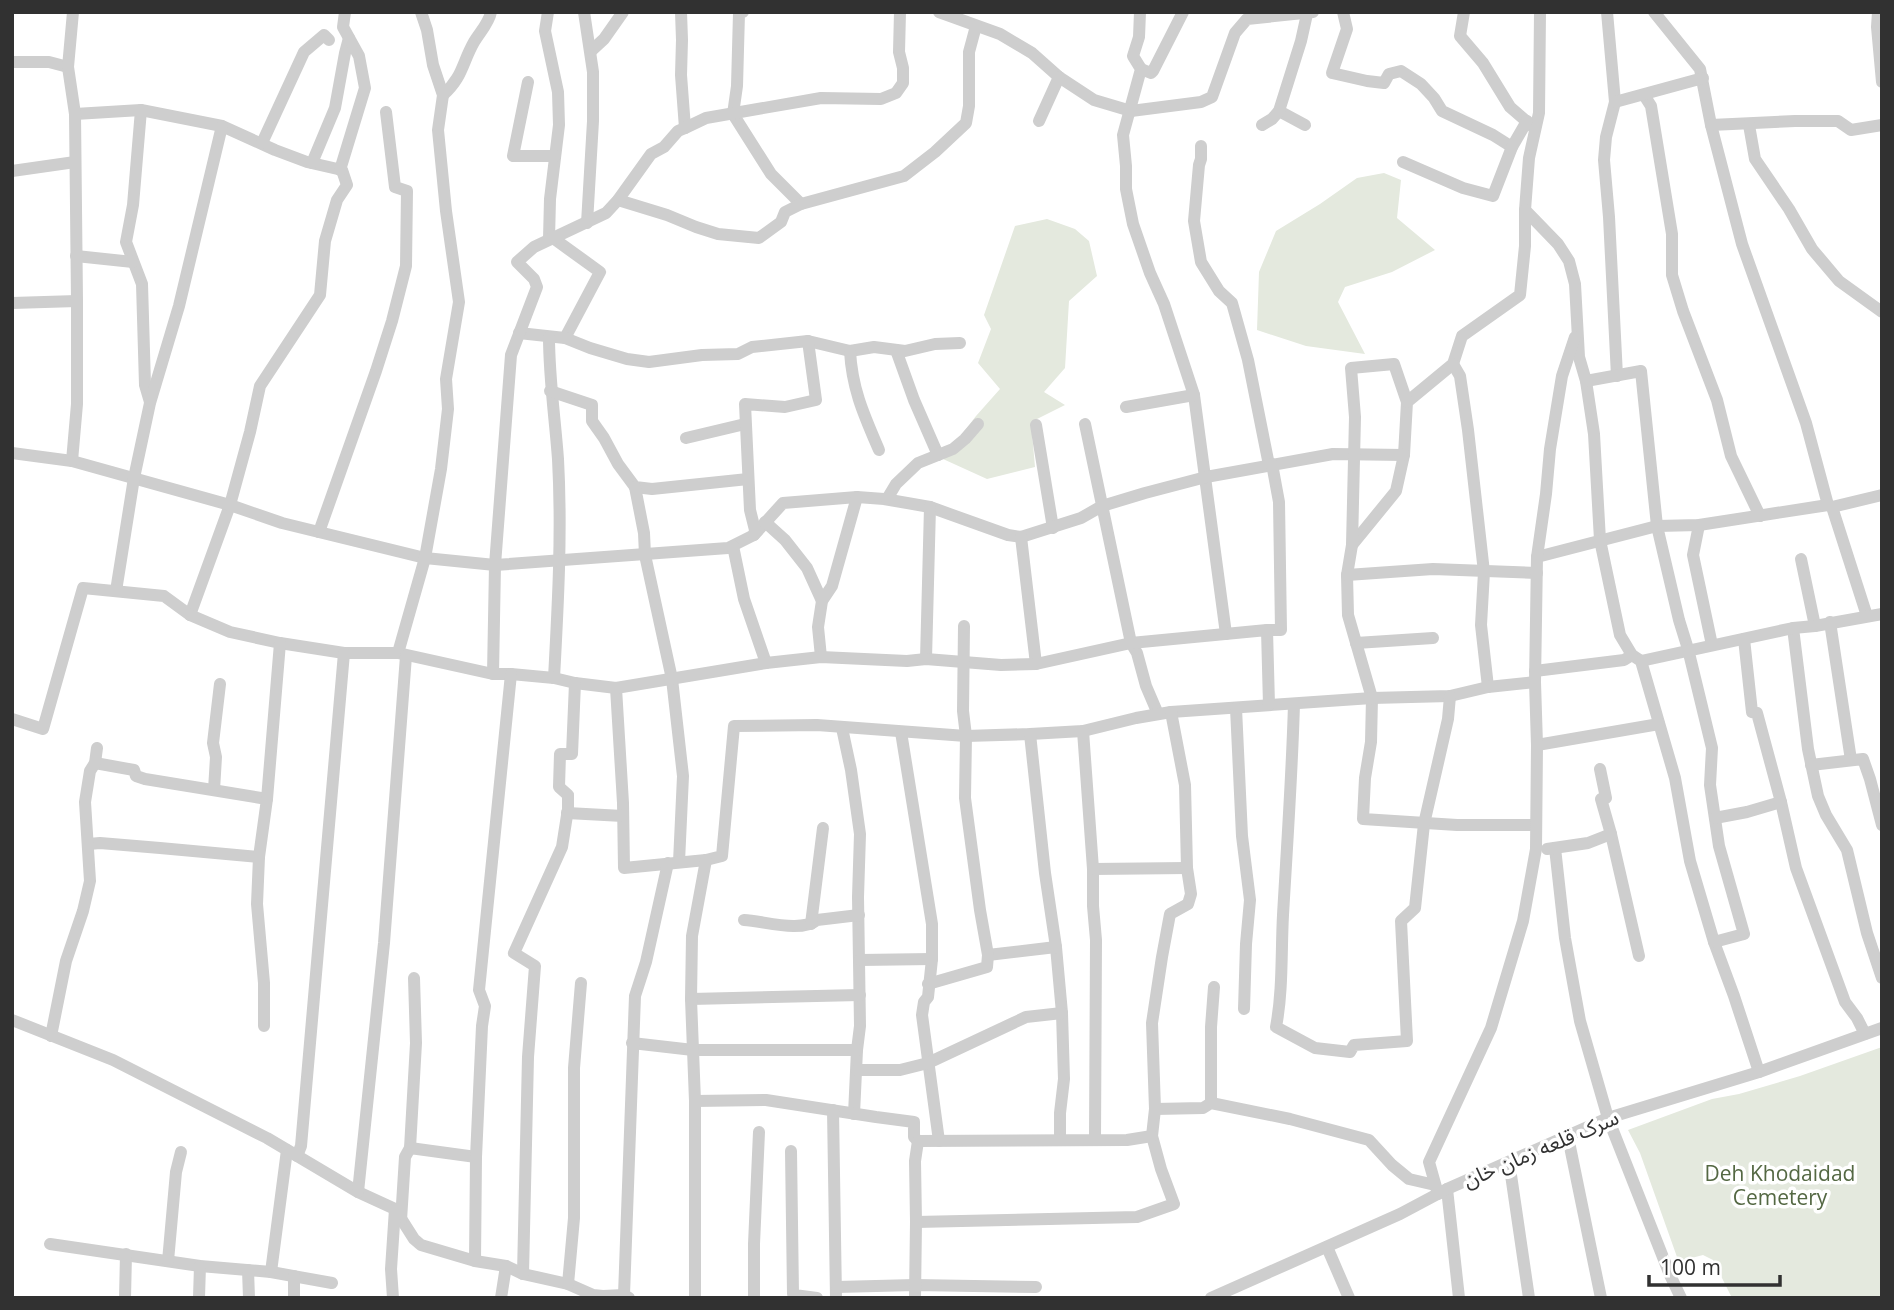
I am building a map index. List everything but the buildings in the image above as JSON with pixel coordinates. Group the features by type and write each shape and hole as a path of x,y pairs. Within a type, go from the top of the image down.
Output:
{"street":[{"path":"72,461 76,404 77,301 75,114 68,67 73,12"},
{"path":"340,170 365,88 359,56 343,27 345,12"},
{"path":"358,1192 384,943 402,654 425,558 441,468 448,410 446,379 458,302 438,130 443,95 421,12"},
{"path":"443,95 452,87 463,68 491,12"},
{"path":"548,12 545,31 558,92 559,125 550,198 551,239"},
{"path":"584,12 593,72 587,223"},
{"path":"591,51 604,39 622,12"},
{"path":"681,12 681,75 685,128"},
{"path":"743,12 740,13 733,114 771,174 800,204"},
{"path":"493,674 495,565 511,355 537,287 534,279 517,262 534,247 606,213 651,154 664,147 678,131 706,118 821,98 881,99 896,93 903,83 899,52 900,12"},
{"path":"939,12 973,20 1032,53 1059,77 1094,100 1131,111 1201,102 1212,97 1235,33 1246,16 1310,13 1279,111 1262,125"},
{"path":"1140,12 1139,37 1133,56 1141,69 1151,73 1183,12"},
{"path":"1343,12 1347,29 1332,73 1384,83 1389,74 1401,71 1421,84 1442,111 1512,147"},
{"path":"1464,12 1460,36 1483,62 1510,107 1531,125"},
{"path":"1403,162 1463,188 1493,196 1512,147 1539,113 1540,12"},
{"path":"1607,12 1615,102 1606,137 1604,160 1617,376"},
{"path":"1654,12 1700,69 1711,125 1742,244 1806,423 1830,506 1867,616"},
{"path":"1878,12 1882,82"},
{"path":"618,200 718,234 759,238 781,222 785,212 800,204 904,176 966,123 973,20"},
{"path":"261,143 304,52 324,35 329,40"},
{"path":"312,163 335,108 349,38"},
{"path":"12,62 49,62 68,67"},
{"path":"1141,69 1123,135 1126,190 1133,224 1164,304 1194,395 1226,634"},
{"path":"1039,121 1059,77"},
{"path":"1615,102 1703,78"},
{"path":"528,82 513,156 555,156"},
{"path":"1644,95 1651,106 1672,234 1672,275 1717,400 1731,456 1760,516"},
{"path":"75,114 141,110 222,126 275,150 342,170 347,185 337,200 326,241 320,295 260,386 230,505 190,615"},
{"path":"141,110 133,205 126,242 142,284 145,385 150,403"},
{"path":"319,532 376,370 406,266 407,191 395,187 386,111"},
{"path":"1279,111 1305,125"},
{"path":"1711,125 1838,121 1851,130 1882,125"},
{"path":"1406,402 1453,364 1462,336 1520,295 1531,125"},
{"path":"1749,125 1755,159 1812,249 1839,281 1882,312"},
{"path":"116,591 134,478 150,403 179,306 222,126"},
{"path":"12,719 43,729 83,588 164,596 190,615 230,632 279,643 344,653 402,654 493,674 554,678 616,688 766,663 821,657 907,661 926,659 1001,665 1036,664 1131,643 1281,630 1279,502 1248,360 1232,303 1219,290 1201,262 1199,253 1194,221 1201,146"},
{"path":"12,171 75,162"},
{"path":"1525,210 1558,244 1569,261 1575,284 1579,357 1586,381 1594,434 1600,540 1620,635 1636,658 1659,723 1675,778 1689,861 1759,1072"},
{"path":"551,239 600,272 565,338"},
{"path":"76,256 133,262"},
{"path":"12,303 77,301"},
{"path":"1459,1298 1440,1189 1429,1162 1491,1028 1523,921 1536,849 1537,557 1562,376 1578,327"},
{"path":"519,333 565,338 627,359 649,362 702,355 738,354 752,347 808,341 850,351 874,348 905,351 935,344 960,343"},
{"path":"549,337 550,391 558,459 560,561 554,678"},
{"path":"754,535 744,404 785,407 816,400 808,341"},
{"path":"895,350 938,455"},
{"path":"850,351 852,377 862,412 878,450"},
{"path":"1352,545 1396,491 1404,455 1406,402 1394,364 1351,368 1356,417 1352,545 1347,575 1348,615 1372,698 1371,742 1363,819 1424,824 1536,825"},
{"path":"1453,364 1460,376 1484,572 1481,625 1488,687"},
{"path":"1586,381 1640,371 1657,526 1712,748 1710,785 1719,846 1744,934 1714,942"},
{"path":"12,1020 113,1060 267,1138 398,1215 421,1245 475,1261 506,1266 523,1275 593,1295 627,1296 635,996 674,863 683,776 672,679 645,555 644,533 635,487 592,422 592,405 550,391"},
{"path":"1126,407 1194,395"},
{"path":"686,438 745,424"},
{"path":"887,499 896,484 918,463 953,449 978,424"},
{"path":"1085,424 1131,643 1158,714"},
{"path":"1036,425 1054,528"},
{"path":"12,453 72,461 230,505 282,523 425,558 495,565 729,548 754,535 782,503 857,497 887,499 929,507 1007,535 1021,537 1081,518 1102,506 1206,477 1333,454 1404,455"},
{"path":"635,487 652,489 748,479"},
{"path":"1537,557 1657,526 1699,525 1830,506 1882,495"},
{"path":"821,657 818,627 822,601 832,586 857,497"},
{"path":"926,659 929,507"},
{"path":"765,522 785,540 807,568 822,601"},
{"path":"1699,525 1693,555 1712,645"},
{"path":"1021,537 1036,664"},
{"path":"733,546 744,598 766,663"},
{"path":"1801,559 1815,626"},
{"path":"1347,575 1433,569 1537,573"},
{"path":"616,688 624,868 722,856 734,726 817,725 966,736 1030,734 1083,731 1171,712 1372,698 1450,696 1535,677 1793,628 1882,614"},
{"path":"1830,622 1851,760"},
{"path":"928,984 988,967 965,798 964,626"},
{"path":"1793,628 1811,765 1818,796 1847,850 1867,933 1882,978"},
{"path":"1268,630 1269,705"},
{"path":"1356,643 1433,638"},
{"path":"1744,639 1752,712 1757,713 1796,869 1845,1002 1865,1034"},
{"path":"264,1026 264,983 257,904 279,643"},
{"path":"271,1272 292,1153 300,1146 302,1132 344,653"},
{"path":"475,1261 476,1157 485,1006 479,990 511,674"},
{"path":"523,1275 528,1057 534,965 514,953 562,848 568,795 559,787 560,754 572,754 575,683"},
{"path":"214,790 216,757 213,743 220,684"},
{"path":"1294,705 1283,965 1276,1027 1315,1048 1350,1052 1354,1045 1407,1041 1401,921 1415,908 1424,824 1448,719 1450,696"},
{"path":"1236,708 1242,836 1250,900 1243,987 1244,1009"},
{"path":"916,1222 1137,1217 1174,1204 1153,1136 1155,1109 1152,1023 1170,914 1188,904 1191,894 1187,868 1185,785 1171,712"},
{"path":"1537,746 1659,723"},
{"path":"842,728 860,834 860,1026 854,1114"},
{"path":"1083,731 1096,940 1095,1140"},
{"path":"901,732 932,924 928,997 924,1002 922,1015 939,1141"},
{"path":"1030,734 1062,1013 1064,1079 1060,1140"},
{"path":"51,1036 66,961 90,881 85,802 97,748"},
{"path":"1811,765 1863,759 1882,825"},
{"path":"94,763 134,770 136,776 145,779 267,799"},
{"path":"1600,769 1606,798 1601,799 1639,956"},
{"path":"1715,818 1781,802"},
{"path":"567,813 623,816"},
{"path":"811,925 822,828"},
{"path":"1536,849 1587,843 1611,834"},
{"path":"89,844 259,858"},
{"path":"1555,848 1565,938 1580,1021 1608,1118 1681,1298"},
{"path":"695,1298 692,936 706,860"},
{"path":"1093,869 1187,868"},
{"path":"744,920 798,927 811,925 817,920 859,915"},
{"path":"988,956 1056,947"},
{"path":"860,960 932,959"},
{"path":"393,1298 391,1269 405,1157 410,1148 416,1043 414,978"},
{"path":"573,1290 574,1068 580,983"},
{"path":"1211,1103 1210,1050 1214,987"},
{"path":"691,999 860,995"},
{"path":"857,1070 900,1070 928,1063 1026,1017 1062,1013"},
{"name":"سرک قلعه زمان خان","path":"1211,1298 1400,1214 1440,1189 1507,1163 1608,1118 1759,1072 1882,1028"},
{"path":"632,1043 693,1050 857,1050"},
{"path":"695,1101 766,1100 914,1122 914,1137 918,1141 1127,1140 1153,1136"},
{"path":"1155,1109 1203,1108 1211,1103 1290,1119 1369,1140 1409,1179 1440,1189"},
{"path":"833,1110 836,1292 1036,1287"},
{"path":"754,1298 759,1132"},
{"path":"1568,1137 1601,1298"},
{"path":"915,1292 915,1161 918,1141"},
{"path":"410,1148 476,1157"},
{"path":"791,1151 792,1292 794,1296 817,1298"},
{"path":"168,1261 176,1172 181,1152"},
{"path":"1507,1163 1529,1298"},
{"path":"50,1244 200,1266 271,1272 332,1283"},
{"path":"1327,1247 1349,1298"},
{"path":"125,1298 126,1254"},
{"path":"199,1298 200,1266"},
{"path":"501,1298 506,1266"},
{"path":"248,1270 249,1298"},
{"path":"294,1276 294,1298"}],"green space":[{"path":"1384,173 1401,180 1397,218 1435,250 1392,272 1345,287 1338,302 1365,354 1306,346 1257,330 1259,272 1276,231 1357,178"},
{"path":"1047,219 1075,229 1089,241 1097,276 1069,301 1065,368 1044,392 1065,405 1031,422 1035,467 987,479 943,459 1000,389 978,363 991,329 984,315 1015,226"},
{"name":"Deh Khodaidad Cemetery","path":"1882,1047 1882,1298 1732,1298 1713,1260 1703,1255 1680,1261 1640,1153 1628,1130 1712,1099 1800,1076"}]}
